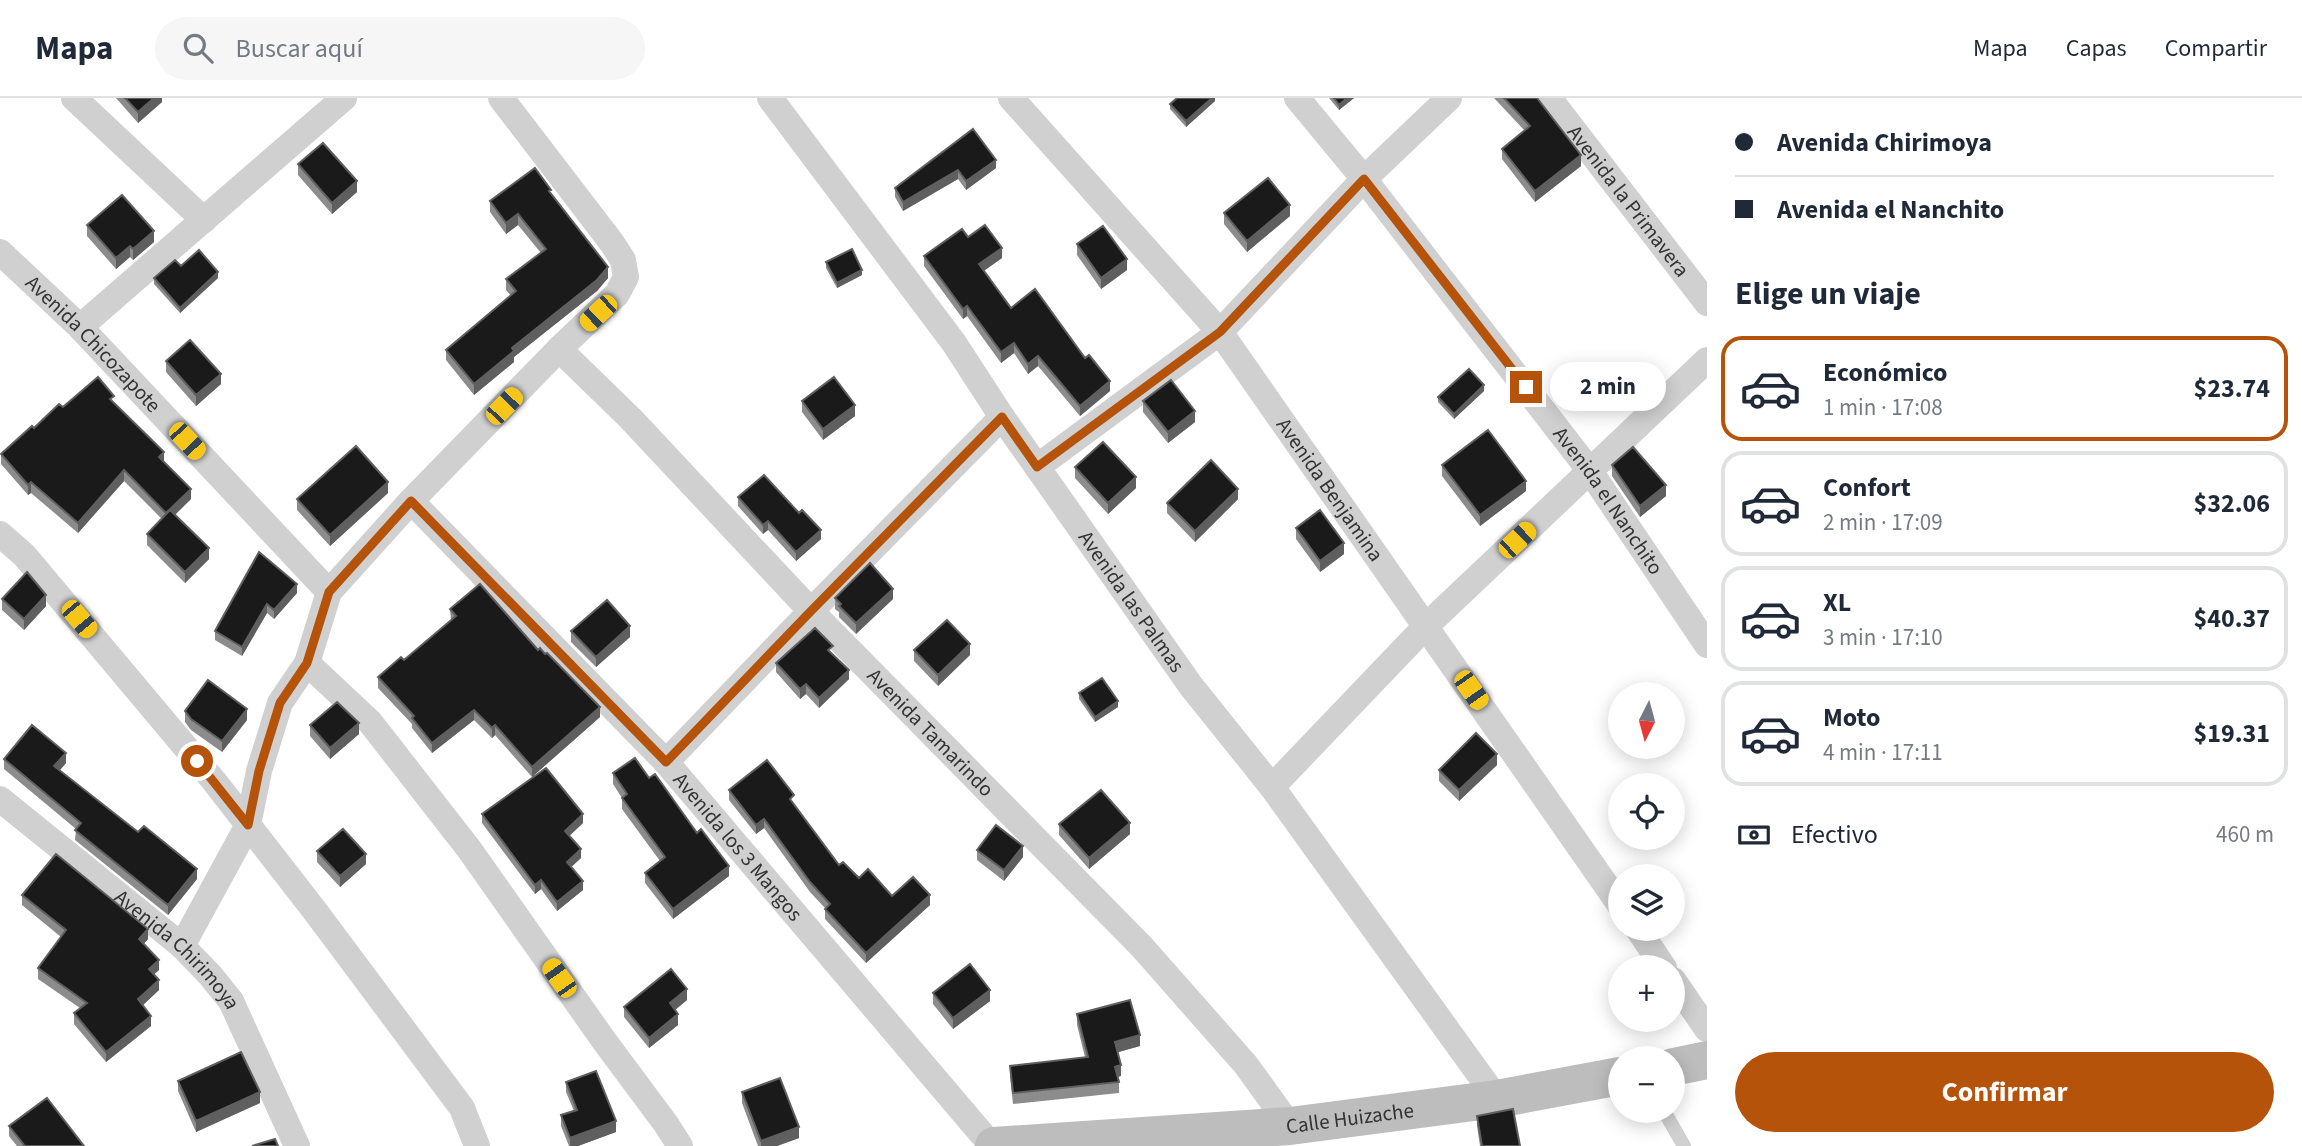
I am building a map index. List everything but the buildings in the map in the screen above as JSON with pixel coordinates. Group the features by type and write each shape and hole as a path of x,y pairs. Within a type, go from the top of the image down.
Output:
{"street":[{"path":"74,98 204,220"},
{"path":"80,327 344,98"},
{"path":"182,946 248,825 259,771 280,703 307,663 329,592 411,501 559,349 617,294 626,277 624,260 501,98"},
{"name":"Avenida las Palmas","path":"770,98 954,343 1002,417 1191,687 1272,788 1497,1099"},
{"name":"Avenida Benjamina","path":"1011,98 1220,332 1608,888"},
{"name":"Avenida el Nanchito","path":"1297,98 1364,179 1590,471 1707,645"},
{"path":"1037,467 1220,332 1364,179 1449,98"},
{"name":"Avenida la Primavera","path":"1549,98 1707,303"},
{"name":"Avenida Chicozapote","path":"0,252 80,327 329,592"},
{"name":"Avenida Tamarindo","path":"559,349 629,418 811,611 1142,947 1246,1065 1290,1126"},
{"path":"1272,788 1426,626 1707,360"},
{"path":"666,762 1002,417"},
{"name":"Avenida los 3 Mangos","path":"411,501 666,762 993,1146"},
{"path":"0,534 25,556 214,781 462,1108 477,1146"},
{"path":"307,663 370,722 469,849 680,1146"},
{"name":"Avenida Chirimoya","path":"0,799 182,946 232,1001 297,1146"},
{"path":"1685,997 1707,1029"},
{"path":"1685,1065 1707,1060"},
{"name":"Calle Huizache","path":"993,1146 1290,1126 1497,1099 1608,1078"}],"lane":[{"path":"1671,1123 1684,1146"}],"route":[{"path":"197,761 248,825 259,771 280,703 307,663 329,592 411,501 666,762 1002,417 1037,467 1220,332 1364,179 1526,387"}]}
